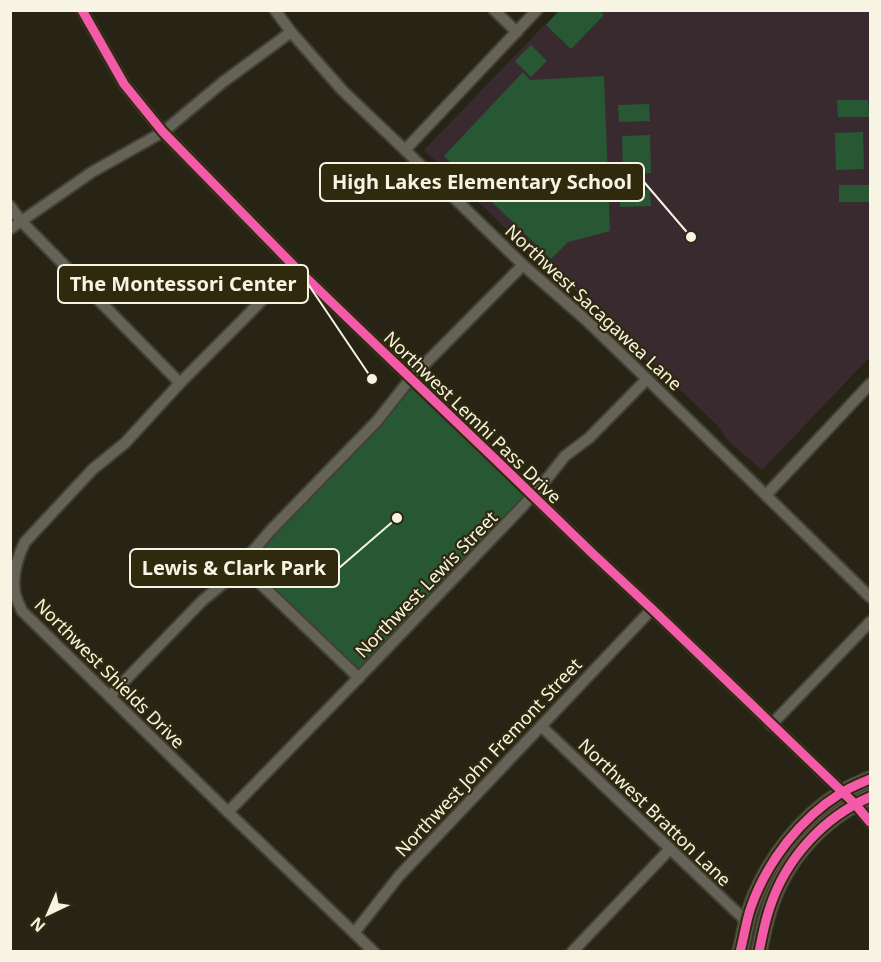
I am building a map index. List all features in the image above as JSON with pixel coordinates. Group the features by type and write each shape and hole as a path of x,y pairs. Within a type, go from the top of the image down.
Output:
{"main road":[{"path":"740,951 752,906 765,875 779,853 820,808 842,792 870,779"},
{"path":"759,951 770,906 782,879 797,855 816,832 833,818 870,797"}],"street":[{"name":"Northwest Lemhi Pass Drive","path":"82,10 124,84 163,132 295,267 855,804 870,822"},
{"name":"Northwest Sacagawea Lane","path":"275,10 291,32 343,91 523,265 586,320 870,597"},
{"path":"494,10 517,32"},
{"path":"405,150 537,10"},
{"path":"10,229 92,172 163,132 224,82 291,32"},
{"path":"10,206 21,221 180,383"},
{"path":"110,696 202,601 243,567 252,552 271,530 377,421 411,378 523,265"},
{"name":"Northwest Shields Drive","path":"295,267 125,442 93,469 25,542 15,567 15,593 22,611 374,951"},
{"name":"Northwest Lewis Street","path":"228,812 532,496 564,456 589,438 647,379"},
{"path":"766,495 870,384"},
{"path":"243,567 359,678"},
{"name":"Northwest John Fremont Street","path":"354,933 399,876 652,609"},
{"path":"771,724 870,622"},
{"name":"Northwest Bratton Lane","path":"541,726 747,922"},
{"path":"572,951 670,849"}],"shaded area":[{"path":"558,11 870,11 870,357 762,470 728,441 718,426 654,365 643,359 584,298 525,246 513,240 504,227 424,150"}],"green space":[{"path":"560,10 600,11 604,15 571,49 546,25"},
{"path":"531,45 547,61 531,77 515,61"},
{"path":"523,72 530,80 604,76 610,231 568,242 551,259 444,156"},
{"path":"837,100 868,100 869,117 838,117"},
{"path":"649,104 650,121 619,122 618,105"},
{"path":"863,132 864,169 836,170 835,133"},
{"path":"650,135 651,173 623,174 622,136"},
{"path":"839,185 870,185 870,202 839,202"},
{"path":"620,190 650,190 651,206 620,207"},
{"path":"411,378 532,496 359,678 243,567"}],"cycle path":[{"path":"82,10 124,84 163,132 295,267 855,804 870,822"},
{"path":"740,952 749,912 758,890 766,873 787,842 826,803 870,779"},
{"path":"759,952 777,889 797,856 822,828 853,805 870,797"}],"place":[{"name":"High Lakes Elementary School","path":"691,237"},
{"name":"The Montessori Center","path":"372,379"},
{"name":"Lewis & Clark Park","path":"397,518"}]}
